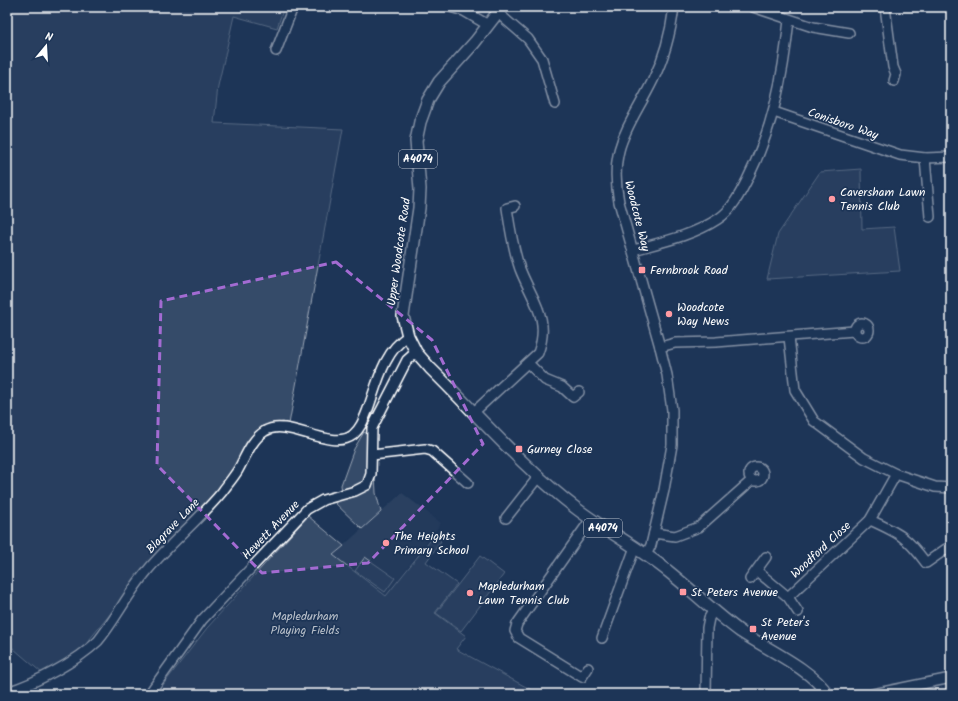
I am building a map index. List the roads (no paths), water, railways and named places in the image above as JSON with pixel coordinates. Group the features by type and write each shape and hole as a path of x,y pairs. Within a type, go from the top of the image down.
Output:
{"main road":[{"name":"Upper Woodcote Road","path":"500,10 475,42 439,82 428,100 420,122 416,141 420,188 419,208 403,316 408,336 416,352 539,476 592,520 646,555"},
{"name":"A4074","path":"646,555 669,572 713,611 743,633 812,678 827,694"}],"street":[{"path":"276,51 294,7"},
{"path":"450,7 464,11 488,25"},
{"name":"Woodcote Way","path":"646,555 654,533 672,445 672,410 667,375 660,347 615,182 616,159 624,133 654,79 663,54 674,7"},
{"path":"753,7 813,27 849,33"},
{"path":"885,7 893,67 896,74 894,81"},
{"path":"500,10 528,40 542,59 556,91 555,104"},
{"path":"633,250 691,234 720,218 738,197 760,154 774,112 784,67 789,20"},
{"name":"Conisboro Way","path":"774,112 849,139 904,156 924,158 951,157"},
{"path":"924,158 930,217"},
{"path":"474,412 538,353 542,340 543,326 540,313 520,268 511,237 507,207"},
{"path":"660,347 675,343 789,337 854,331"},
{"name":"Blagrave Lane","path":"7,692 71,661 88,650 98,640 147,571 191,527 221,492 237,472 250,447 262,434 278,426 319,436 347,438 354,434 363,422 380,374 394,348 408,336"},
{"path":"789,337 795,390 814,422 864,458 896,474 935,487 951,488"},
{"name":"Hewett Avenue","path":"149,694 202,620 306,509 323,500 355,492 367,485 371,474 372,428 407,360 416,352"},
{"path":"528,363 545,380 562,387 573,397"},
{"path":"363,422 372,428"},
{"path":"372,455 425,449 432,451 457,477 468,483"},
{"name":"Woodford Close","path":"788,598 870,520 896,474"},
{"path":"505,516 539,476"},
{"path":"654,533 675,536 699,527 752,480"},
{"path":"588,668 580,680 519,638 515,631 517,624 592,520"},
{"path":"870,520 903,536 912,544 926,563 946,549 951,549"},
{"path":"602,638 635,548"},
{"path":"750,579 766,557"},
{"path":"757,571 788,598 798,612"},
{"path":"706,694 707,628 713,611"},
{"path":"873,694 951,678"}],"place":[{"name":"Caversham Lawn Tennis Club","path":"832,199"},
{"name":"Fernbrook Road","path":"642,270"},
{"name":"Woodcote Way News","path":"669,314"},
{"name":"Gurney Close","path":"519,449"},
{"name":"The Heights Primary School","path":"386,543"},
{"name":"St Peters Avenue","path":"683,592"},
{"name":"Mapledurham Lawn Tennis Club","path":"470,593"},
{"name":"St Peter's Avenue","path":"753,629"}],"park label":[{"name":"Mapledurham Playing Fields","path":"305,623"}]}
